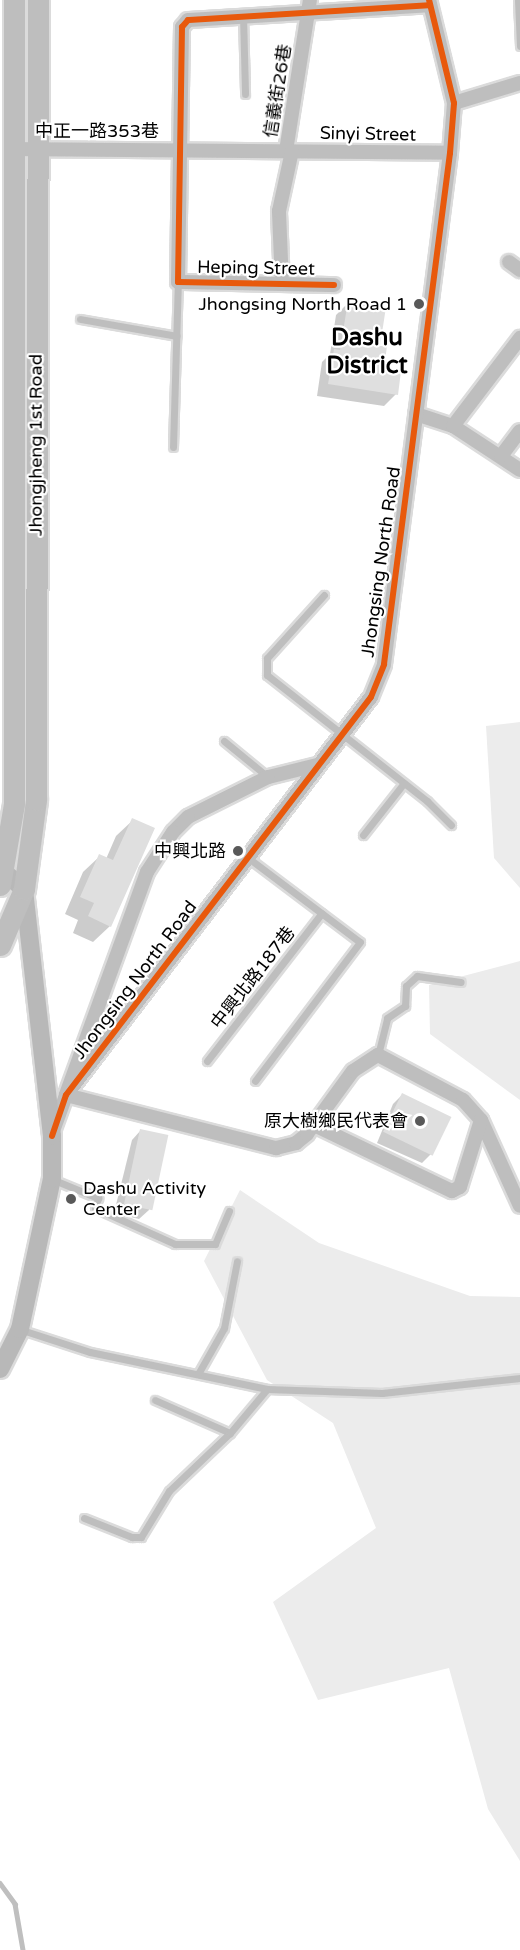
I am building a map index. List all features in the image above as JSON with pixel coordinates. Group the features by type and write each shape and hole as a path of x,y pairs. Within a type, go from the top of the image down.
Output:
{"main road":[{"name":"Jhongjheng 1st Road","path":"2,876 15,804 11,325 14,0"},
{"name":"Jhongjheng 1st Road","path":"0,945 24,889 36,800 38,0"}],"street":[{"name":"中正一路353巷","path":"181,150 182,27 188,20 310,5 430,2"},
{"name":"Jhongsing North Road","path":"52,1136 66,1095 339,735 371,697 384,664 450,153 454,103 430,2"},
{"name":"信義街26巷","path":"282,284 279,211 310,5"},
{"path":"454,103 520,83"},
{"name":"中正一路353巷","path":"13,149 289,151"},
{"path":"178,282 181,150"},
{"name":"Sinyi Street","path":"289,151 450,153"},
{"name":"Heping Street","path":"178,282 334,285"},
{"path":"453,426 520,338"},
{"path":"416,414 453,426 520,470"},
{"path":"501,456 520,431"},
{"path":"317,765 268,777 188,817 173,832 147,872 66,1095 276,1148 296,1143 314,1125 353,1071 378,1055 464,1100 481,1120 520,1206"},
{"path":"2,876 24,889"},
{"name":"Jhongsing North Road","path":"0,1369 20,1329 52,1179 52,1136 24,889"},
{"path":"314,1125 452,1191 460,1187 481,1120"}],"lane":[{"path":"518,0 520,46"},
{"path":"243,15 245,94"},
{"path":"173,447 178,282"},
{"path":"80,319 177,336"},
{"path":"324,595 267,658 267,675 339,735 404,783 451,825"},
{"path":"224,741 268,777"},
{"path":"363,835 404,783"},
{"path":"247,857 360,942 255,1081"},
{"name":"中興北路187巷","path":"207,1061 322,913"},
{"path":"378,1055 387,1018 405,1006 406,986 417,976 460,982"},
{"path":"52,1179 98,1198 95,1208 175,1244 215,1244 229,1211"},
{"path":"198,1374 224,1328 237,1261"},
{"path":"20,1329 90,1353 267,1389 382,1393 520,1378"},
{"path":"84,1518 132,1537 141,1537 170,1491 230,1433 267,1389"},
{"path":"154,1400 230,1433"}],"shaded area":[{"path":"520,722 520,888 494,858 486,726"},
{"path":"520,961 520,1100 430,1034 429,985"},
{"path":"240,1190 319,1243 470,1296 520,1297 520,1861 488,1809 449,1668 318,1700 273,1602 376,1528 333,1423 267,1380 204,1261"}],"building":[{"path":"348,301 386,307 380,346 387,346 384,368 401,371 398,395 328,384 334,349 340,350"},
{"path":"132,818 155,828 111,927 88,916 94,903 80,897 99,854 113,860"},
{"name":"原大樹鄉民代表會","path":"402,1093 451,1117 433,1156 383,1132"},
{"path":"140,1129 168,1135 152,1210 124,1204"}],"waterway":[{"path":"0,1883 15,1904 23,1950"}],"cycle path":[{"path":"52,1136 66,1095 371,697 384,664 450,153 454,103 429,0"},
{"path":"334,285 178,282 182,27 188,20 430,5"}],"place":[{"name":"Jhongsing North Road 1","path":"419,304"},
{"name":"中興北路","path":"238,851"},
{"name":"原大樹鄉民代表會","path":"420,1121"},
{"name":"Dashu Activity Center","path":"71,1199"}],"district":[{"name":"Dashu District","path":"367,352"}]}
